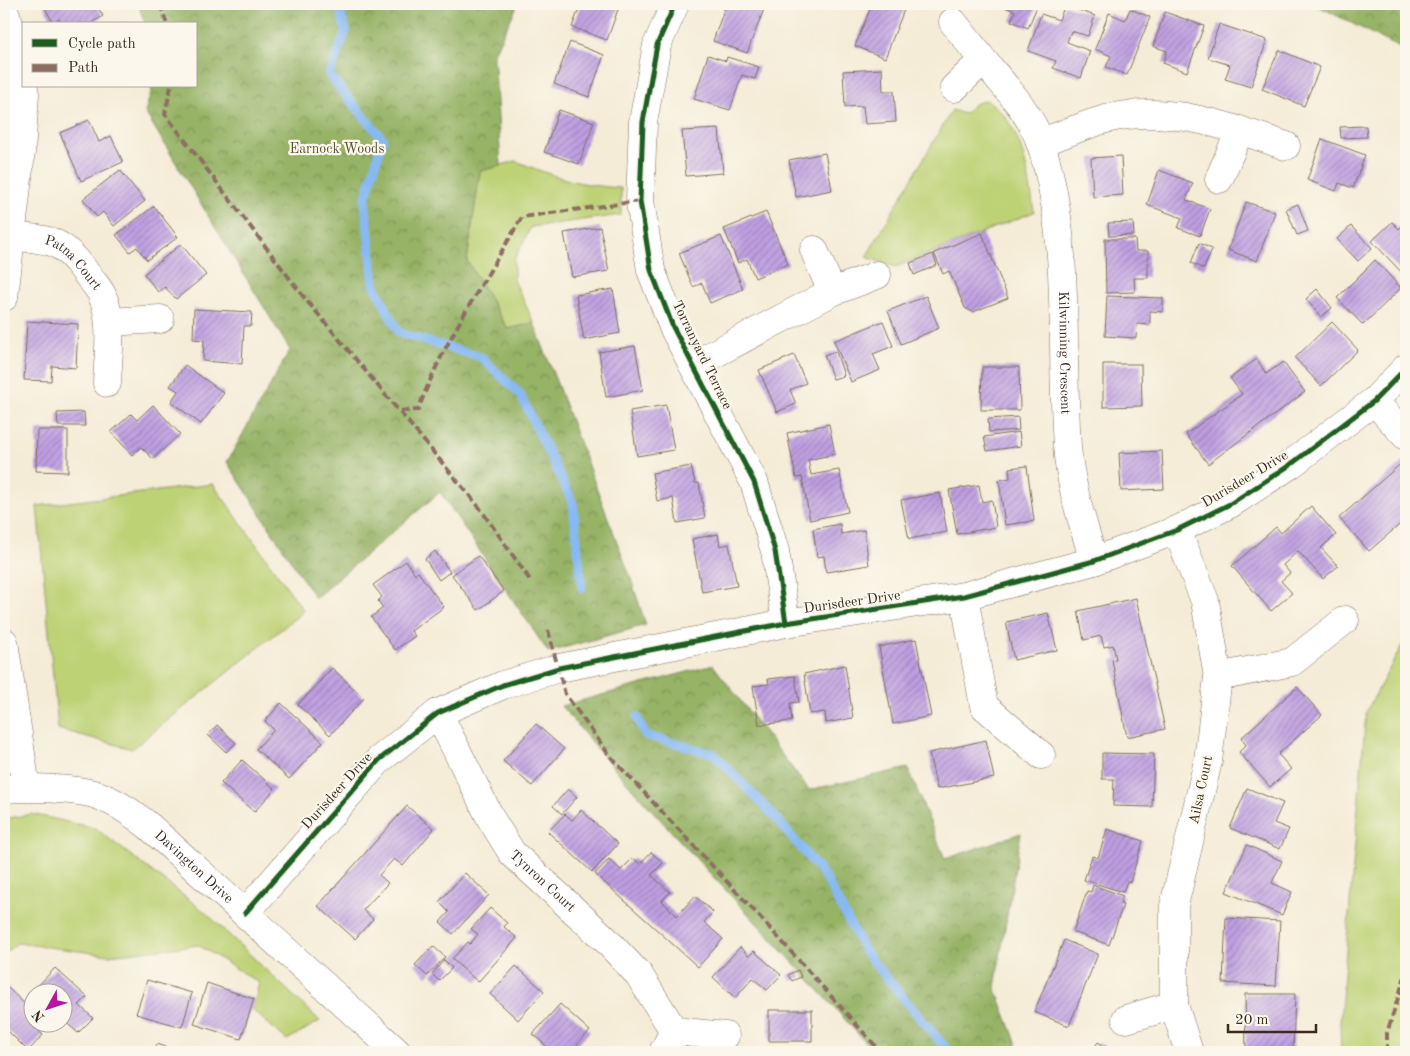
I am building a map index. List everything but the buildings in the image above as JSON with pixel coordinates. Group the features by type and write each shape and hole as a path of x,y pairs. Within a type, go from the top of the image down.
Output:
{"street":[{"name":"Torranyard Terrace","path":"675,4 657,45 644,122 640,201 651,270 673,327 754,482 775,551 786,623"},
{"path":"4,9 16,44 22,82"},
{"name":"Kilwinning Crescent","path":"953,22 1023,109 1040,143 1057,216 1067,448 1076,502 1094,561"},
{"path":"954,88 983,60"},
{"path":"4,297 21,152 23,88"},
{"path":"1040,143 1106,119 1153,114 1195,119 1240,130 1286,146"},
{"path":"1220,179 1240,130"},
{"name":"Patna Court","path":"10,237 42,238 60,245 73,256 102,295 109,322 107,384"},
{"path":"814,250 832,292"},
{"name":"Torranyard Terrace","path":"694,365 832,292 877,275"},
{"path":"109,322 160,319"},
{"name":"Durisdeer Drive","path":"245,913 379,760 438,713 503,685 559,668 786,623 964,596 1094,561 1177,530 1230,504 1290,466 1374,401 1406,368"},
{"path":"1374,401 1406,436"},
{"name":"Ailsa Court","path":"1177,530 1205,601 1218,677 1208,761 1174,906 1174,1005 1189,1052"},
{"path":"964,596 984,706 1041,755"},
{"path":"1218,677 1292,662 1346,620"},
{"path":"4,642 15,788"},
{"name":"Tynron Court","path":"438,713 491,819 512,853 605,939 640,975 668,1041 725,1036"},
{"name":"Davington Drive","path":"15,788 96,795 127,809 150,827 397,1052"},
{"path":"1126,1019 1174,1005"}],"green space":[{"name":"Earnock Woods","path":"138,4 518,4 494,53 501,166 480,171 467,261 508,329 534,323 630,576 646,625 548,652 440,492 315,598 227,462 290,350 145,112 152,88 198,88 198,22 144,22"},
{"path":"1314,4 1406,4 1406,51"},
{"path":"986,100 1008,120 1015,134 1026,165 1034,212 896,267 866,257 952,110 964,114 974,104"},
{"path":"516,161 567,179 593,185 621,188 621,215 531,227 514,260 514,280 534,323 508,329 467,261 480,171"},
{"path":"213,484 304,611 132,749 58,729 37,506"},
{"path":"1406,638 1406,1052 1341,1052 1340,1022 1366,712"},
{"path":"713,665 809,790 908,768 945,859 1021,833 995,987 1020,1052 874,1052 637,794 561,706"},
{"path":"32,814 95,828 205,912 320,1021 287,1040 252,1010 259,983 198,945 109,955 17,943 4,954 4,819"}],"waterway":[{"path":"338,4 346,31 329,75 383,139 365,200 374,284 399,333 481,357 520,394 573,503 582,588"},
{"path":"637,717 645,735 714,754 776,818 825,877 865,952 949,1052"}],"marked path":[{"path":"160,4 166,22"},
{"path":"171,88 165,114 303,296 479,507 530,580"},
{"path":"401,411 418,410 452,335 522,217 640,201"},
{"path":"548,630 565,694 610,756 759,916 881,1052"},
{"path":"1387,1052 1387,1033 1406,973"}],"cycle path":[{"path":"675,4 657,45 643,122 640,201 651,270 673,327 754,482 775,551 786,623"},
{"path":"245,913 379,760 438,713 503,685 559,668 786,623 964,596 1094,561 1177,530 1230,504 1290,465 1374,401 1406,368"}]}
